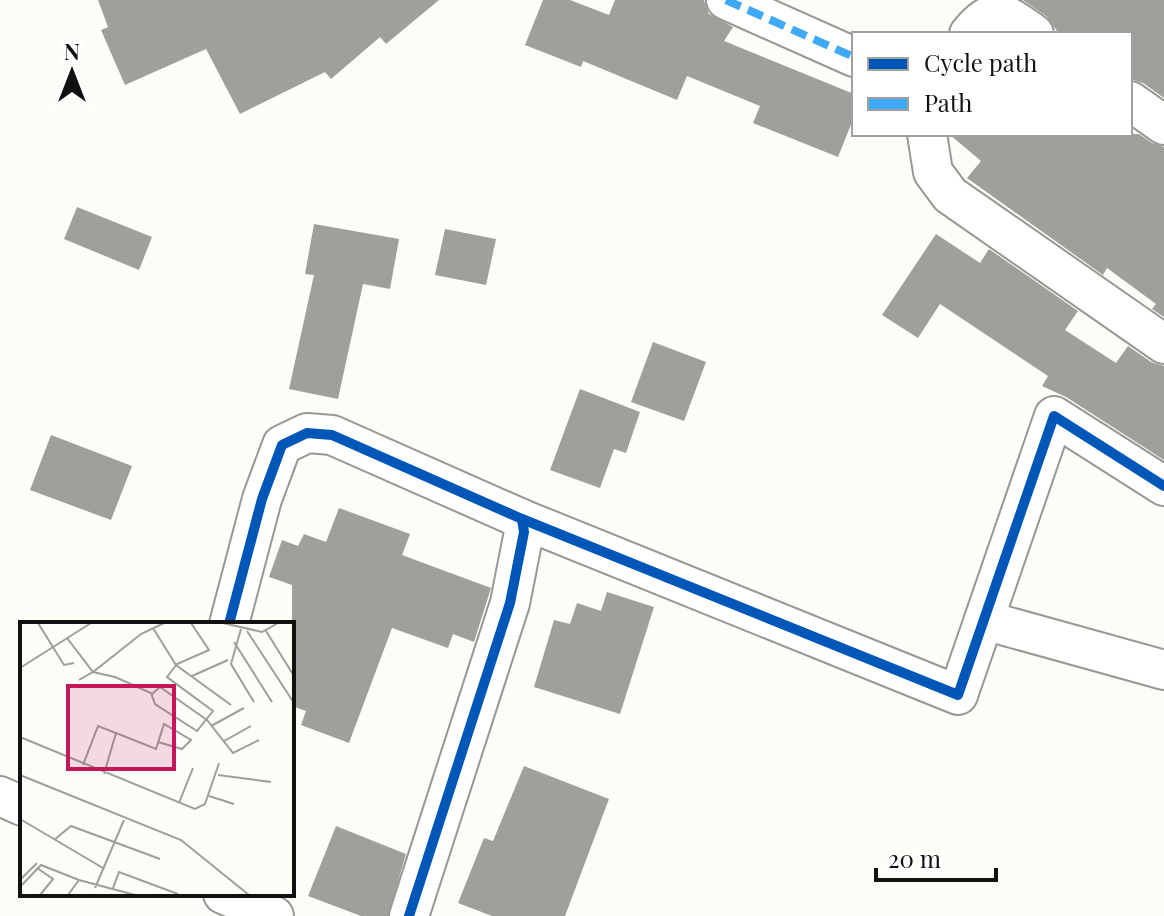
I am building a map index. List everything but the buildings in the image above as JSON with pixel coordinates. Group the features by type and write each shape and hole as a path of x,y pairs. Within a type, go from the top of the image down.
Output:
{"street":[{"path":"726,0 852,56"},
{"path":"989,16 1005,14 1031,32"},
{"path":"1132,102 1164,125"},
{"path":"927,136 933,172 950,195 1164,344"},
{"path":"230,622 262,499 282,445 307,433 332,435 522,519 958,695 1054,416 1164,486"},
{"path":"409,916 510,603 524,532 522,519"},
{"path":"984,620 1164,670"},
{"path":"0,796 20,805"},
{"path":"228,896 274,916"}],"marked path":[{"path":"726,0 852,56"}],"cycle path":[{"path":"522,519 958,695 1054,416 1164,486"},
{"path":"230,622 262,499 282,445 307,433 332,435 522,519 524,532 510,603 409,916"}]}
